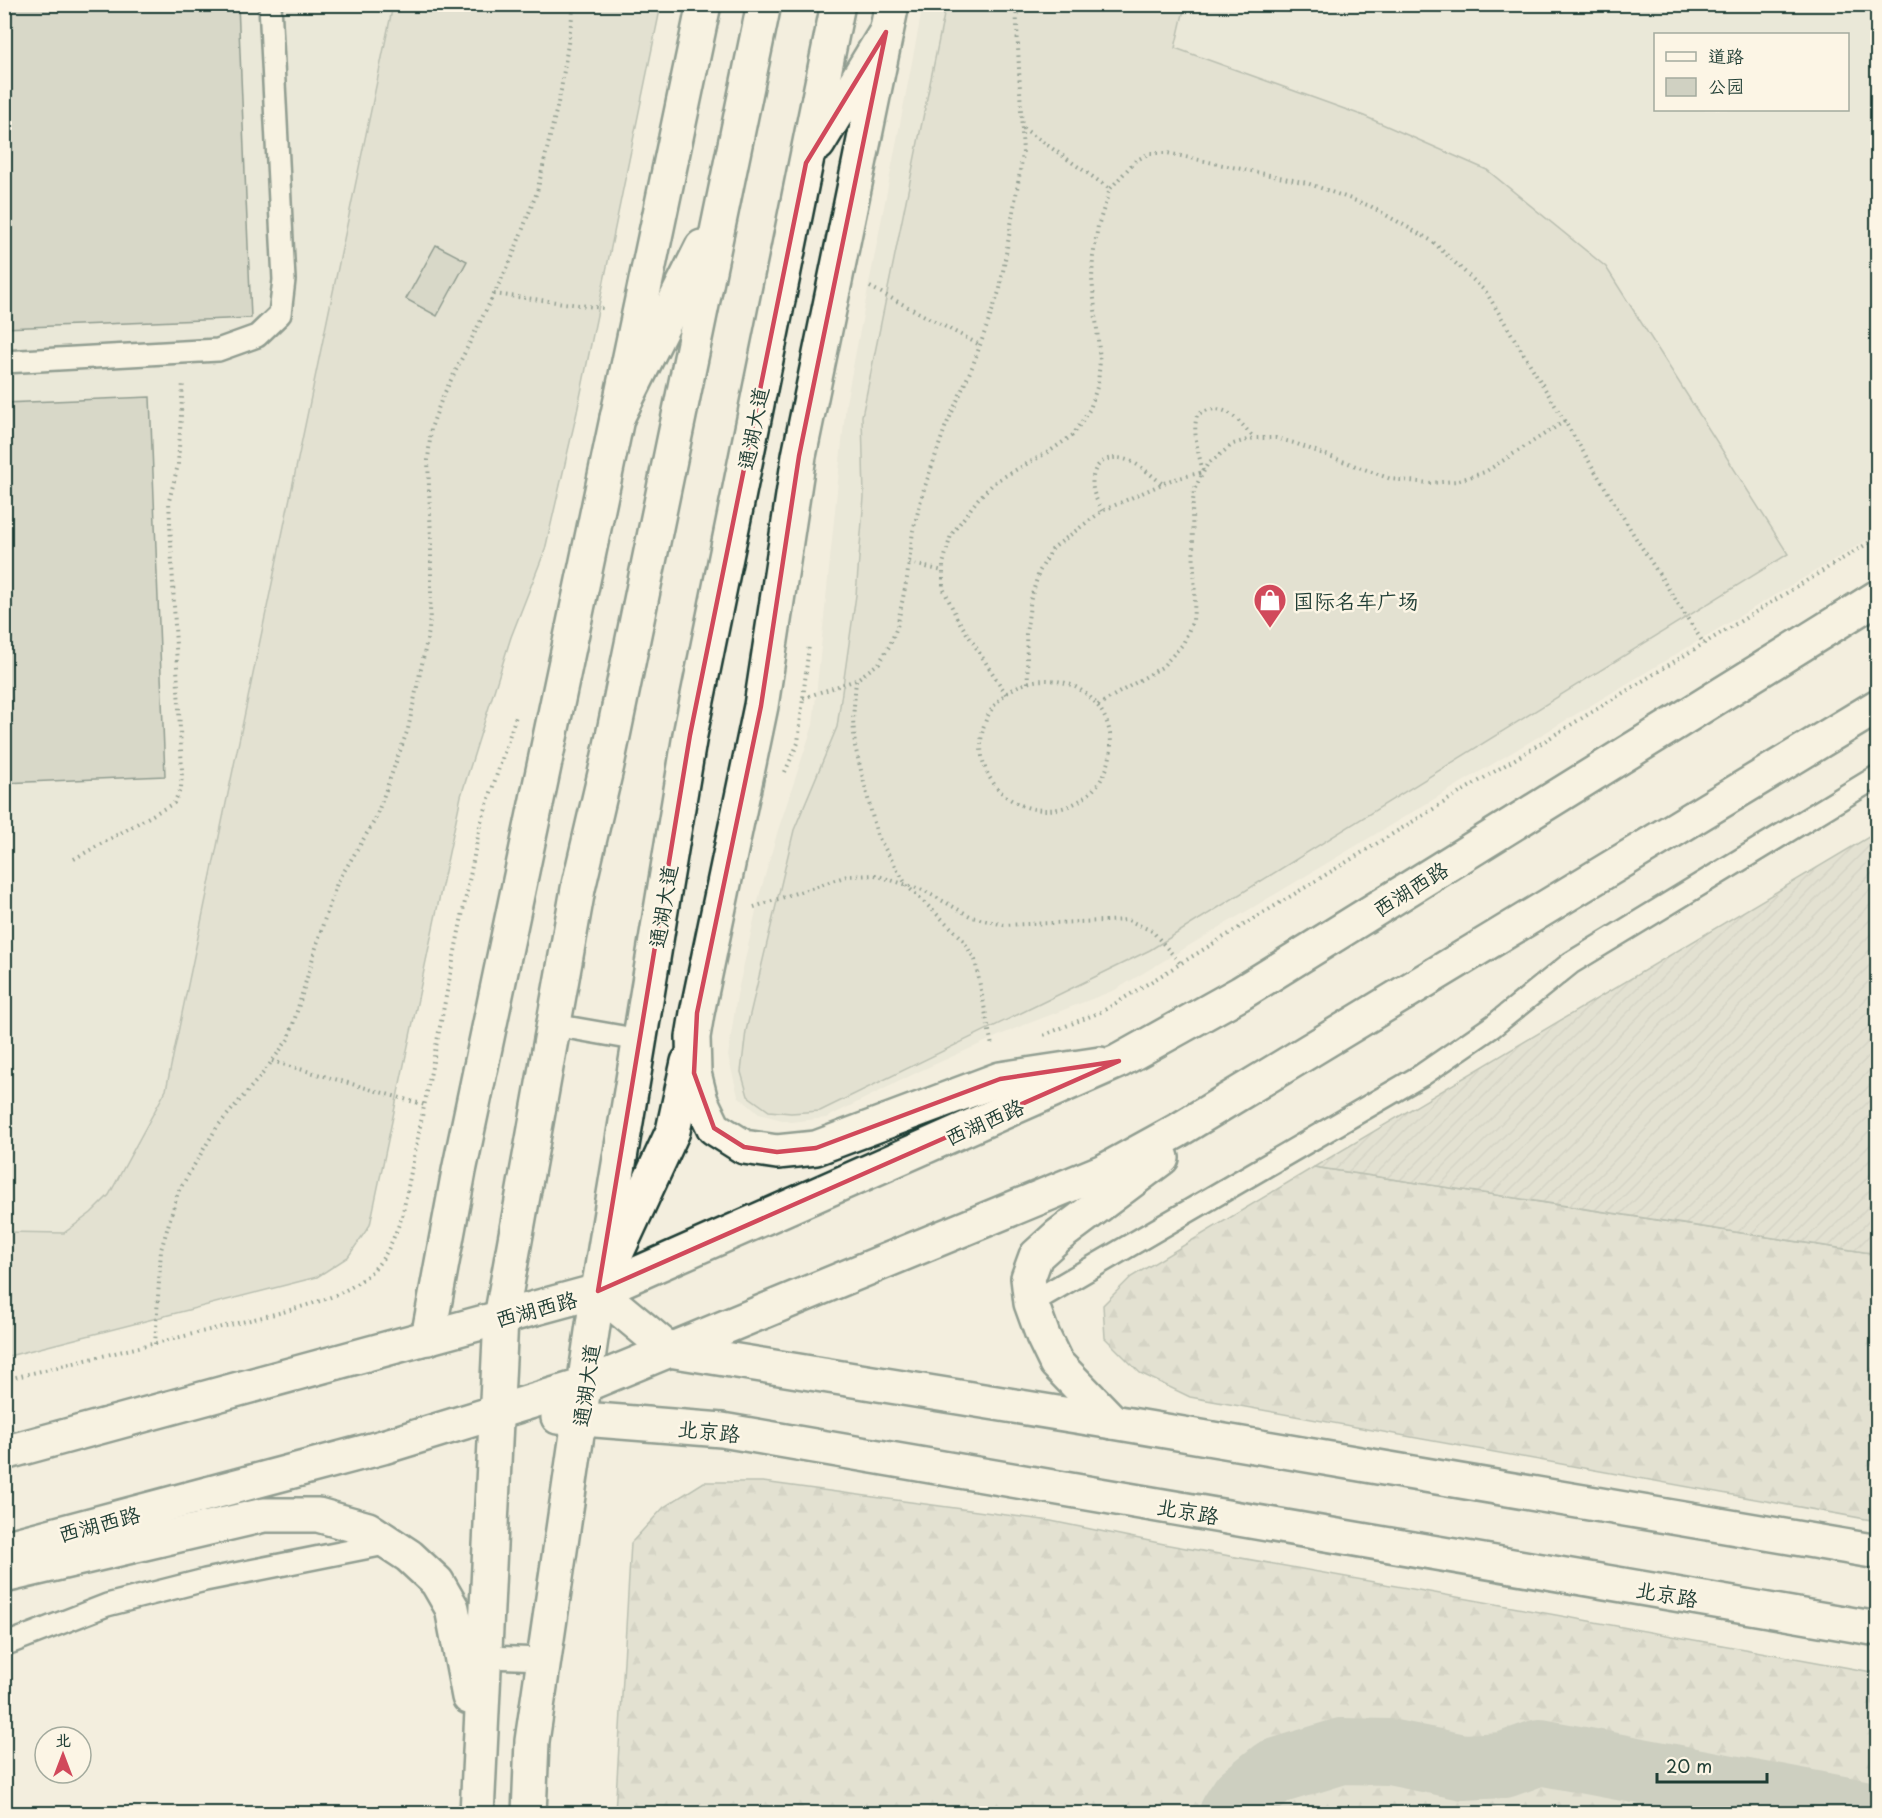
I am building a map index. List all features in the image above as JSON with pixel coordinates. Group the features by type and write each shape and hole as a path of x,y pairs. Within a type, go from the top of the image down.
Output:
{"main road":[{"path":"428,1338 459,1171 704,4"},
{"path":"477,1814 501,1318 578,889 607,765 764,4"},
{"name":"通湖大道","path":"529,1814 532,1741 598,1291 690,735 838,4"},
{"path":"806,163 889,18"},
{"path":"889,18 798,456 761,706 673,1131 598,1291 669,1350 1113,1422 1878,1552"},
{"path":"617,418 722,207"},
{"name":"西湖西路","path":"4,1453 598,1291 1119,1061 1241,993 1878,597"},
{"name":"西湖西路","path":"4,1548 372,1450 585,1385 1107,1170 1212,1110 1878,706"},
{"path":"693,1037 694,1073 701,1101 714,1128 744,1147 777,1152 816,1148 1000,1079 1119,1061"},
{"path":"1113,1422 1056,1363 1031,1303 1029,1278 1036,1256 1058,1236 1155,1165 1212,1110"},
{"name":"北京路","path":"497,1412 722,1430 1878,1629"},
{"path":"4,1576 264,1515 318,1515 368,1528 409,1556 437,1582 452,1608 479,1751"}],"lane":[{"path":"4,362 218,350 257,336 280,314 284,280 270,4"},
{"path":"1031,1303 1422,1075 1494,1026 1572,963 1878,776"},
{"path":"554,1025 640,1040"},
{"path":"4,1645 107,1605 205,1580 390,1543"},
{"path":"483,1657 544,1659"}],"path":[{"path":"155,1344 161,1250 177,1192 217,1127 289,1038 337,883 375,820 408,729 429,622 431,539 428,460 431,428 442,398 511,260 537,192 561,90 574,4"},
{"path":"803,698 856,680 879,663 897,627 913,531 923,492 945,428 980,345 1000,289 1023,154 1016,4"},
{"path":"1022,128 1110,189"},
{"path":"1006,694 957,618 943,588 943,564 951,535 978,499 996,481 1050,451 1073,435 1090,409 1098,384 1100,360 1092,279 1098,226 1110,189 1135,161 1150,153 1167,153 1307,183 1370,206 1432,241 1486,292 1637,540 1704,644"},
{"path":"864,284 980,345"},
{"path":"494,294 611,309"},
{"path":"74,859 174,803 181,788 169,501 177,465 185,351"},
{"path":"1203,472 1194,425 1197,415 1208,409 1218,408 1235,417 1254,438"},
{"path":"1098,705 1162,668 1184,644 1193,620 1195,600 1192,513 1194,490 1207,465 1233,444 1254,438 1276,438 1391,478 1429,483 1456,481 1485,472 1565,421"},
{"path":"1102,511 1093,491 1093,476 1097,466 1105,458 1117,457 1132,462 1163,484"},
{"path":"1029,683 1026,634 1030,598 1039,572 1053,548 1102,511 1163,484 1203,472"},
{"path":"1034,1038 1103,1011 1878,537"},
{"path":"909,563 943,572"},
{"path":"785,774 798,743 810,639"},
{"path":"856,680 853,718 855,737 865,794 877,835 907,886 962,938 975,960 994,1055"},
{"path":"1045,680 1065,683 1084,692 1098,705 1108,724 1112,744 1108,764 1099,782 1085,798 1065,807 1043,810 1020,805 1002,793 988,774 981,753 982,731 991,710 1006,694 1029,683 1045,680"},
{"path":"4,1380 325,1300 360,1283 385,1255 402,1217 480,826 518,709"},
{"path":"750,909 847,876 875,875 923,891 972,917 1004,924 1128,920 1152,931 1181,964"},
{"path":"272,1061 425,1105"}],"highlighted area":[{"path":"886,32 799,456 761,706 697,1013 694,1073 714,1128 744,1147 777,1152 816,1148 1000,1079 1119,1061 598,1291 690,735 806,163"}],"shaded area":[{"path":"5,5 393,5 166,1090 109,1195 91,1213 64,1233 5,1232"},
{"name":"国际名车广场","path":"923,5 1877,5 1877,534 1115,990 1014,1029 922,1070 826,1118 790,1122 759,1114 738,1096 728,1056 737,995 760,893 813,725 846,403"}],"green space":[{"path":"393,5 661,5 577,412 545,550 511,637 461,796 370,1225 348,1257 317,1277 5,1357 5,1232 64,1233 91,1213 109,1195 166,1090"},
{"name":"国际名车广场","path":"946,5 1185,5 1175,48 1364,116 1487,170 1606,267 1788,554 1150,950 820,1111 791,1113 769,1111 748,1096 741,1072 746,1031 794,830 837,727 856,595 864,497 862,416"},
{"path":"1877,832 1877,1254 1314,1167"},
{"path":"1314,1167 1877,1254 1877,1521 1190,1397 1140,1373 1105,1338 1103,1305 1131,1277"},
{"path":"704,1482 763,1482 1051,1521 1169,1545 1877,1673 1877,1813 615,1813 631,1543 664,1507"}],"building":[{"path":"4,4 238,4 251,318 4,328"},
{"path":"436,245 467,261 437,316 406,299"},
{"path":"150,397 165,776 4,783 4,403"}],"waterway":[{"path":"1232,1814 1243,1797 1274,1772 1342,1751 1389,1752 1464,1767 1504,1765 1540,1752 1868,1814"}],"place":[{"name":"国际名车广场","path":"1270,629"}]}
